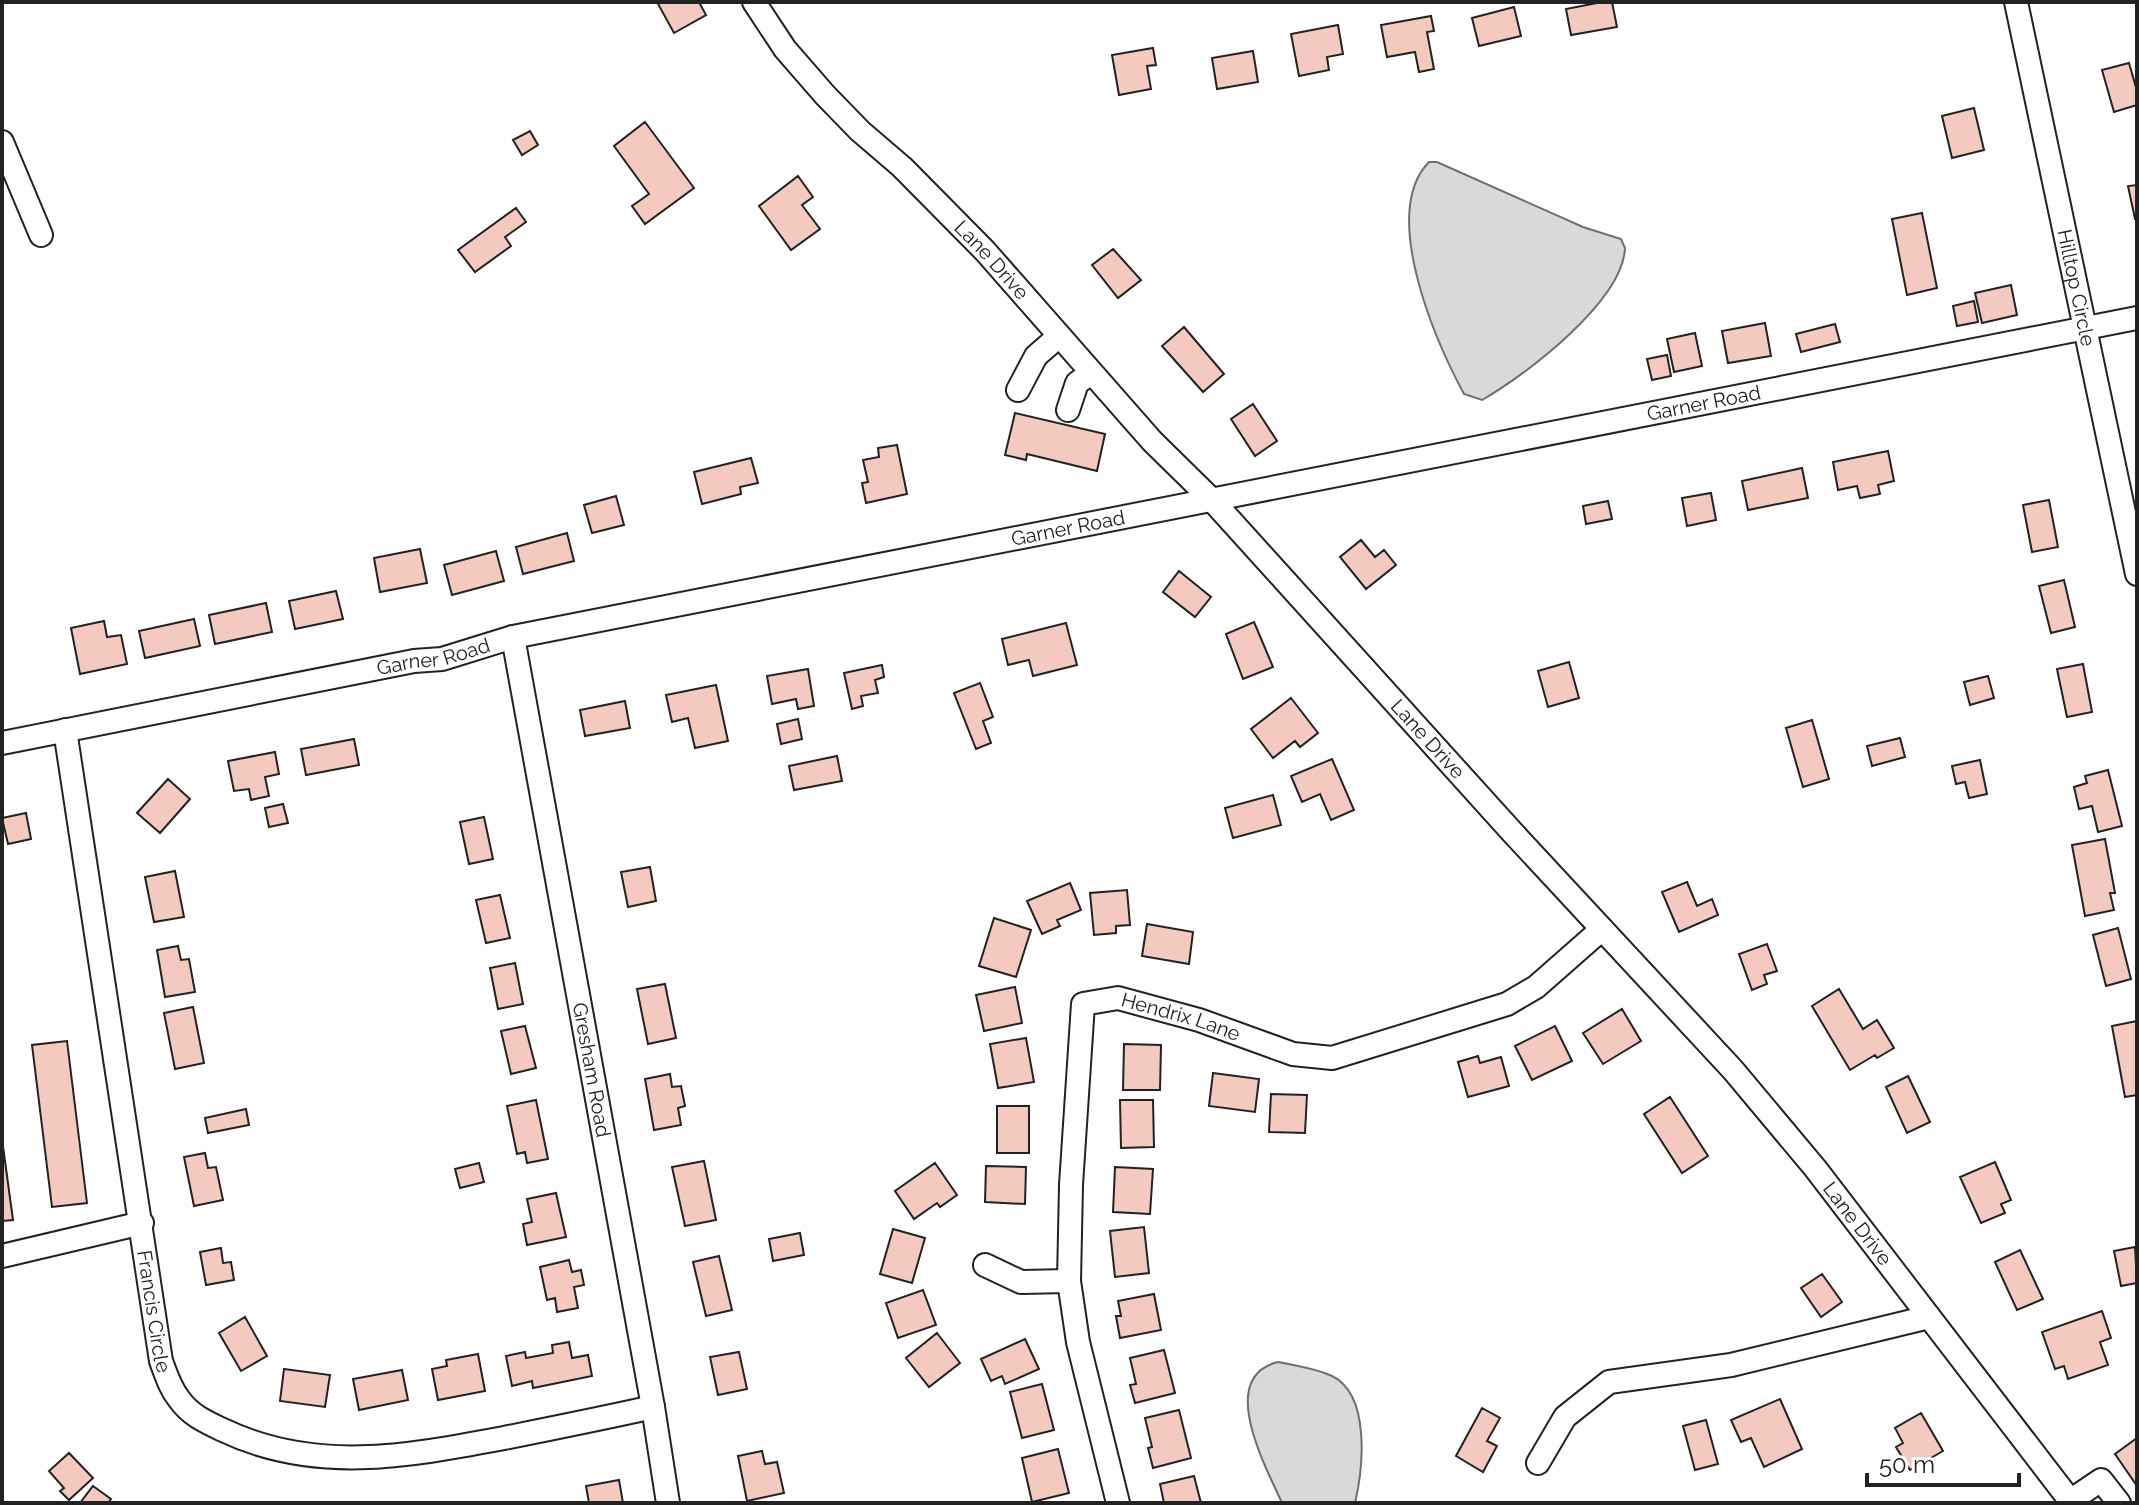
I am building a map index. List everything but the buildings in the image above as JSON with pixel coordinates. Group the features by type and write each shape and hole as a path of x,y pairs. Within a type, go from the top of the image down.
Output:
{"street":[{"name":"Lane Drive","path":"754,2 785,49 825,95 985,251 1152,441 1212,500 1733,1070 1815,1168 2071,1502"},
{"name":"Hilltop Circle","path":"2016,2 2137,574"},
{"path":"2,142 41,235"},
{"name":"Garner Road","path":"2,743 414,661 442,659 513,637 2137,318"},
{"path":"1018,390 1036,356 1059,336"},
{"path":"1068,410 1077,383 1091,373"},
{"name":"Gresham Road","path":"513,637 668,1503"},
{"name":"Francis Circle","path":"65,730 161,1361 178,1399 204,1421 265,1447 338,1458 414,1455 653,1407"},
{"name":"Hendrix Lane","path":"1118,1503 1078,1342 1069,1281 1071,1185 1083,1004 1118,998 1199,1020 1293,1054 1332,1058 1507,1004 1536,987 1602,929"},
{"path":"2,1256 142,1223"},
{"path":"985,1265 1021,1282 1069,1281"},
{"path":"1538,1463 1565,1417 1609,1382 1731,1365 1929,1317"},
{"path":"2071,1502 2101,1480 2119,1503"}],"shaded area":[{"path":"1429,162 1437,162 1583,227 1621,239 1625,248 1620,269 1608,291 1590,313 1546,355 1482,400 1464,394 1427,311 1417,278 1409,212 1415,184"},
{"path":"1278,1362 1332,1376 1345,1386 1353,1399 1359,1416 1362,1453 1355,1503 1282,1503 1257,1447 1248,1404 1250,1385 1260,1371"}]}
